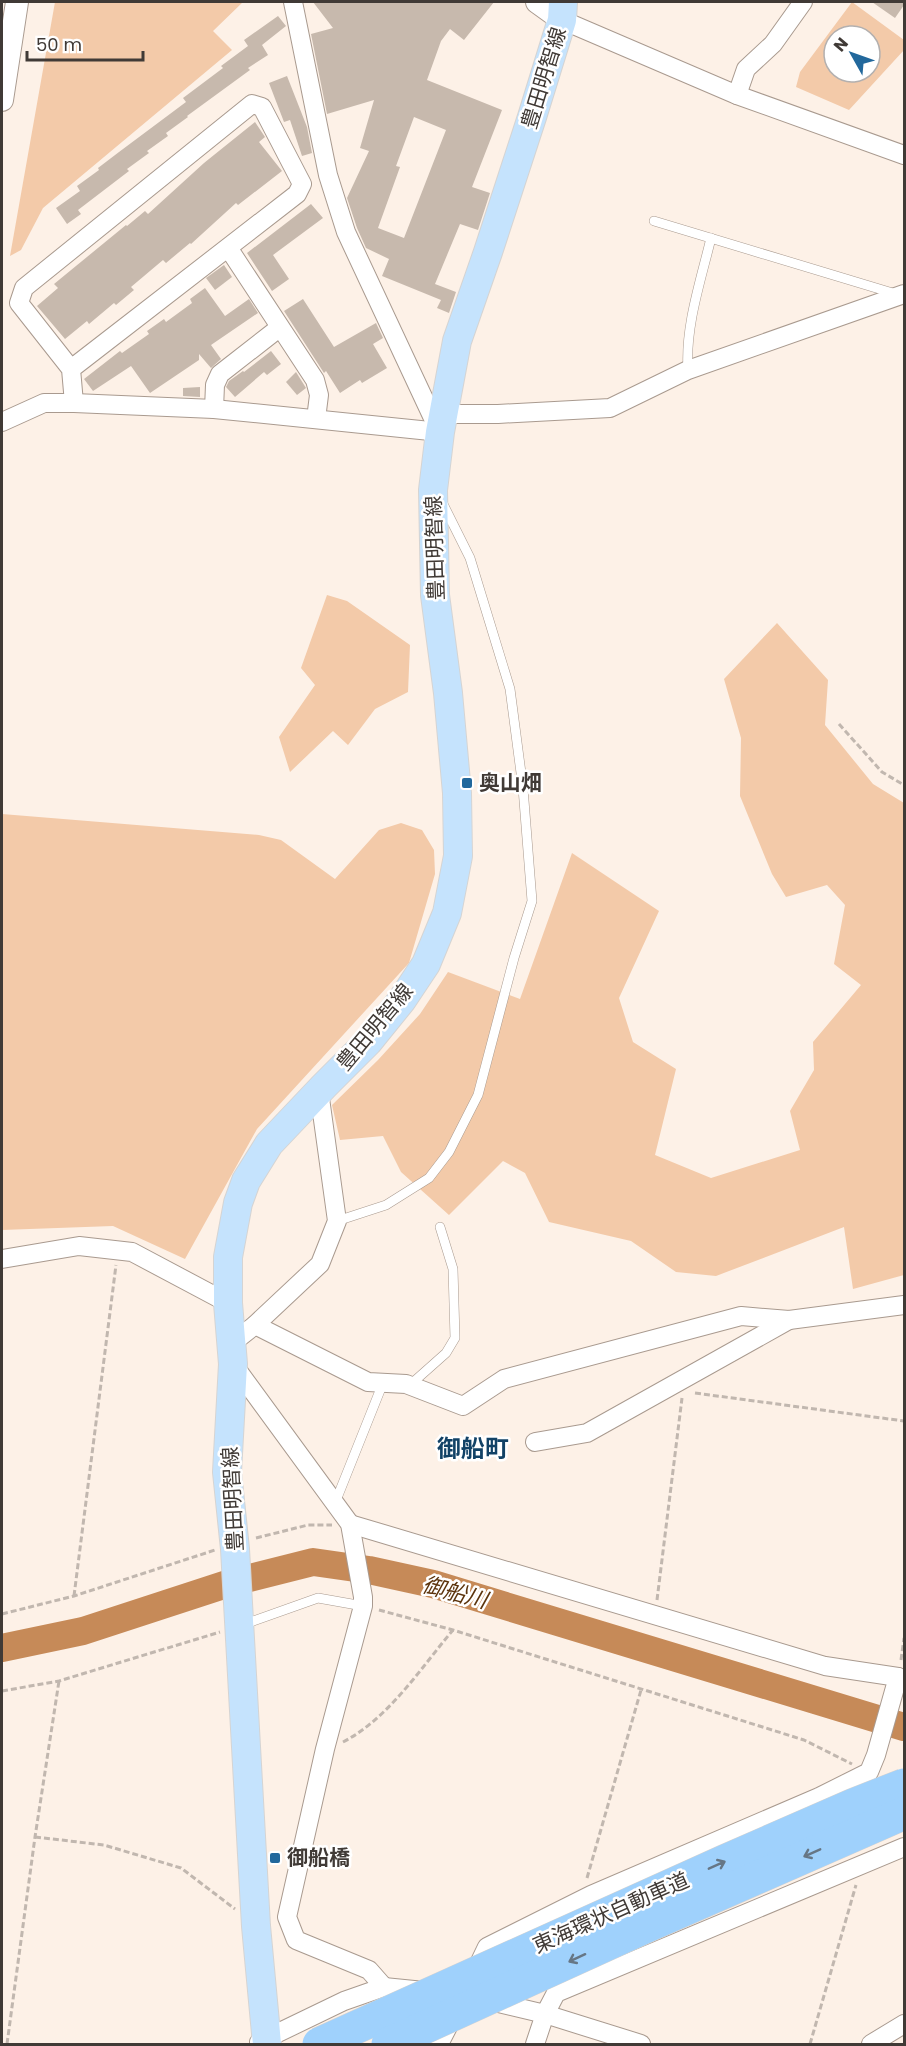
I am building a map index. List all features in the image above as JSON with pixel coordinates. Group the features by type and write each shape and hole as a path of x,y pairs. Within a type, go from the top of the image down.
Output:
{"highway":[{"name":"東海環状自動車道","path":"320,2044 853,1805 904,1785"},
{"name":"東海環状自動車道","path":"388,2044 647,1926 904,1813"}],"main road":[{"name":"豊田明智線","path":"262,2043 235,1546 227,1472 232,1354 228,1303 230,1241 238,1203 246,1181 269,1144 368,1042 402,1000 426,964 447,913 458,856 456,793 448,693 435,595 433,490 457,340 496,230 562,11"}],"street":[{"path":"2,69 17,2"},
{"path":"293,2 328,176 346,232 442,423"},
{"path":"537,2 562,11 737,95 904,155"},
{"path":"737,95 746,69 773,44 803,2"},
{"path":"2,100 9,42"},
{"path":"71,369 297,195 302,184 262,107 252,104 24,288 19,303 71,369 74,403"},
{"path":"229,249 315,380 319,395 316,419"},
{"path":"2,422 44,403 214,409 316,419 442,423 498,414 610,408 688,370 903,295"},
{"path":"214,409 215,385 220,374 279,328"},
{"path":"319,1091 337,1221 320,1264 255,1325 232,1354 350,1524 363,1601 325,1749 287,1917 296,1940 369,1970 384,1987"},
{"path":"2,1259 79,1246 132,1252 228,1303"},
{"path":"255,1325 368,1382 410,1385 463,1406 504,1379 741,1316 789,1320 904,1305"},
{"path":"535,1442 587,1434 675,1390 789,1320"},
{"path":"350,1524 825,1666 899,1682 869,1772 819,1797 591,1895 487,1947 439,2044"},
{"path":"819,1797 862,1864"},
{"path":"535,2044 545,2014 556,1993 904,1847"},
{"path":"591,1895 620,1965"},
{"path":"262,2043 344,2001 384,1987 464,1995 545,2014 641,2044"},
{"path":"344,2001 366,2044"},
{"path":"871,2044 904,2024"}],"lane":[{"path":"654,221 903,295"},
{"path":"688,370 687,352 692,321 711,238"},
{"path":"337,1221 386,1205 429,1178 449,1152 478,1095 514,958 532,901 523,788 510,689 470,558 445,507 433,490"},
{"path":"410,1385 446,1353 455,1338 453,1269 440,1227"},
{"path":"335,1503 383,1383"},
{"path":"239,1626 318,1598 363,1601"}],"path":[{"path":"839,724 882,772 904,785"},
{"path":"74,1596 118,1250"},
{"path":"656,1614 675,1390 904,1421"},
{"path":"2,1614 74,1596 308,1525 350,1524"},
{"path":"363,1601 804,1740 869,1772"},
{"path":"2,1691 59,1681 239,1626"},
{"path":"325,1749 360,1733 393,1702 453,1630"},
{"path":"899,1682 904,1638"},
{"path":"7,2044 59,1681"},
{"path":"591,1895 587,1876 641,1690"},
{"path":"35,1837 104,1845 181,1868 256,1926"},
{"path":"810,2044 862,1864"}],"shaded area":[{"path":"55,2 243,2 213,31 232,50 43,208 21,250 10,256"},
{"path":"852,2 904,40 904,50 882,74 882,24 836,24"},
{"path":"822,42 822,84 873,84 849,110 796,87 800,72"},
{"path":"327,595 347,601 410,645 408,692 375,709 348,745 333,731 290,772 279,737 315,685 301,668"},
{"path":"777,623 828,680 825,725 873,784 904,803 904,1275 853,1289 844,1227 716,1276 676,1272 631,1241 549,1222 525,1173 503,1161 449,1215 401,1172 383,1136 340,1140 332,1105 420,1014 448,972 520,999 572,853 659,911 619,998 633,1042 676,1069 655,1155 711,1178 800,1150 790,1111 814,1070 813,1042 861,985 834,964 845,905 827,885 786,897 772,874 740,796 741,738 724,679"},
{"path":"2,814 259,835 281,840 335,879 379,830 401,823 422,830 434,850 435,874 409,963 257,1129 185,1259 113,1226 2,1230"}],"building":[{"path":"313,2 494,2 464,40 450,29 441,41 427,80 502,110 472,187 490,193 478,230 460,224 435,284 456,292 449,313 437,308 441,300 382,276 389,259 366,248 357,228 347,198 369,151 360,148 374,100 327,114 311,34 333,28","holes":["414,117 446,130 404,238 378,228 400,167 396,166"]},
{"path":"872,2 904,2 904,5 895,18"},
{"path":"278,16 286,26 262,45 268,55 248,68 250,70 166,133 168,136 147,151 149,153 127,169 129,171 78,210 81,214 67,224 56,208 80,191 77,186 186,102 183,98 248,46 244,40"},
{"path":"287,76 307,127 312,153 302,156 290,120 284,122 269,83"},
{"path":"255,122 265,137 259,142 282,171 238,205 236,203 191,244 166,263 163,260 131,287 134,290 116,305 114,303 89,324 87,321 65,339 37,306 58,288 54,284 126,225 145,211 148,214 204,163"},
{"path":"311,204 323,218 273,255 289,279 272,291 247,253"},
{"path":"224,265 232,277 215,290 206,278"},
{"path":"205,288 225,316 249,299 258,313 211,345 221,359 211,368 199,354 199,360 150,393 131,366 93,391 84,379 120,351 122,353 149,334 147,331 164,319 166,322 192,303 190,299"},
{"path":"303,299 334,347 376,323 383,338 373,344 387,368 362,383 360,380 340,393 326,371 324,373 284,311"},
{"path":"271,351 281,364 267,375 264,372 235,397 226,387 229,381"},
{"path":"296,372 306,388 297,395 286,382"},
{"path":"200,387 200,397 183,396 183,388"}],"waterway":[{"name":"御船川","path":"2,1648 83,1631 230,1583 313,1562 369,1570 433,1584 904,1727"}],"place":[{"name":"奥山畑","path":"467,783"},
{"name":"御船橋","path":"275,1858"}],"district":[{"name":"御船町","path":"473,1449"}]}
